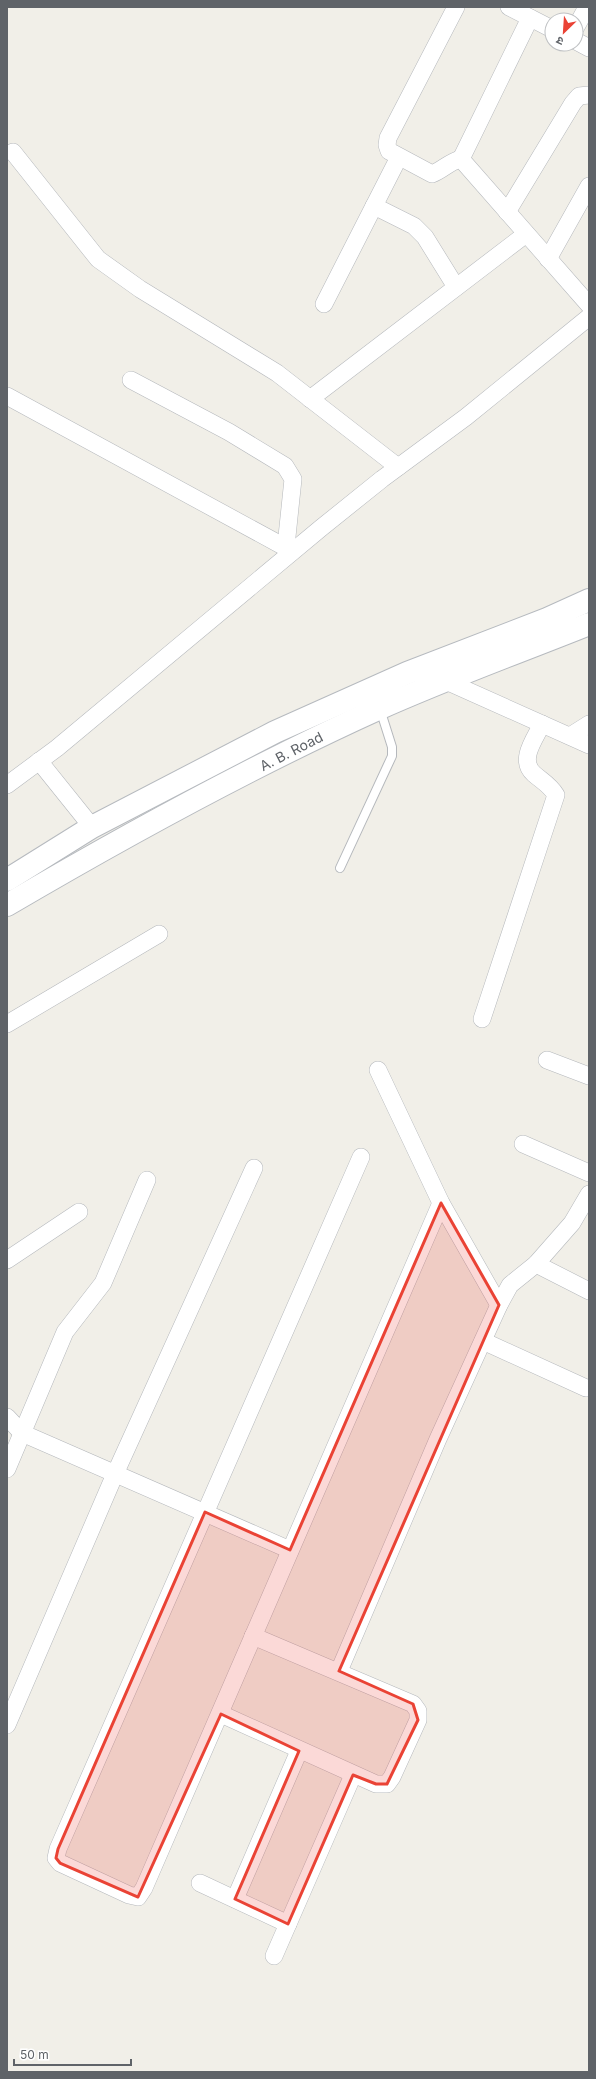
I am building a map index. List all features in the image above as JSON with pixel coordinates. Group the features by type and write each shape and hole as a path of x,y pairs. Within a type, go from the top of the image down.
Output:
{"main road":[{"name":"A. B. Road","path":"7,880 92,827 275,732 334,704 589,600"},
{"name":"A. B. Road","path":"7,905 108,846 285,753 380,708 589,624"}],"street":[{"path":"456,7 388,138 387,145 389,151 432,174 443,170 454,160 461,159"},
{"path":"509,7 544,25"},
{"path":"461,159 530,18"},
{"path":"507,212 572,103 579,96 589,95"},
{"path":"13,152 98,259 140,289 277,373 398,467"},
{"path":"324,304 399,157"},
{"path":"461,159 589,305"},
{"path":"548,259 589,186"},
{"path":"374,206 414,226 425,238 456,287"},
{"path":"310,399 526,234"},
{"path":"11,779 39,761 289,549 321,528 382,479 466,417 589,317"},
{"path":"131,380 229,432 285,466 293,479 289,549"},
{"path":"7,396 289,549"},
{"path":"446,681 589,745"},
{"path":"482,1019 556,795 550,786 532,773 526,763 527,755 542,724"},
{"path":"570,736 589,724"},
{"path":"39,761 92,827"},
{"path":"7,1024 159,934"},
{"path":"547,1060 589,1076"},
{"path":"378,1070 441,1202 499,1305"},
{"path":"523,1144 589,1173"},
{"path":"361,1157 205,1512 56,1858 60,1863 129,1895 138,1897 144,1888 221,1714 253,1636 441,1202"},
{"path":"7,1725 115,1474 254,1168"},
{"path":"7,1469 65,1332 103,1283 147,1180"},
{"path":"339,1672 438,1439 499,1305 510,1285 536,1264 572,1223 589,1194"},
{"path":"7,1260 79,1212"},
{"path":"536,1264 589,1291"},
{"path":"483,1341 586,1388"},
{"path":"7,1417 22,1433 290,1550"},
{"path":"221,1714 299,1751 376,1784 387,1784 392,1778 418,1720 418,1710 413,1704 253,1636"},
{"path":"235,1898 299,1751"},
{"path":"274,1956 353,1775"},
{"path":"200,1883 288,1924"}],"lane":[{"path":"340,868 392,756 392,747 380,708"}],"highlighted area":[{"path":"441,1203 499,1305 339,1671 413,1704 418,1720 387,1784 376,1784 353,1775 288,1924 235,1899 299,1751 221,1714 138,1897 60,1863 56,1858 58,1849 205,1512 290,1550"}]}
